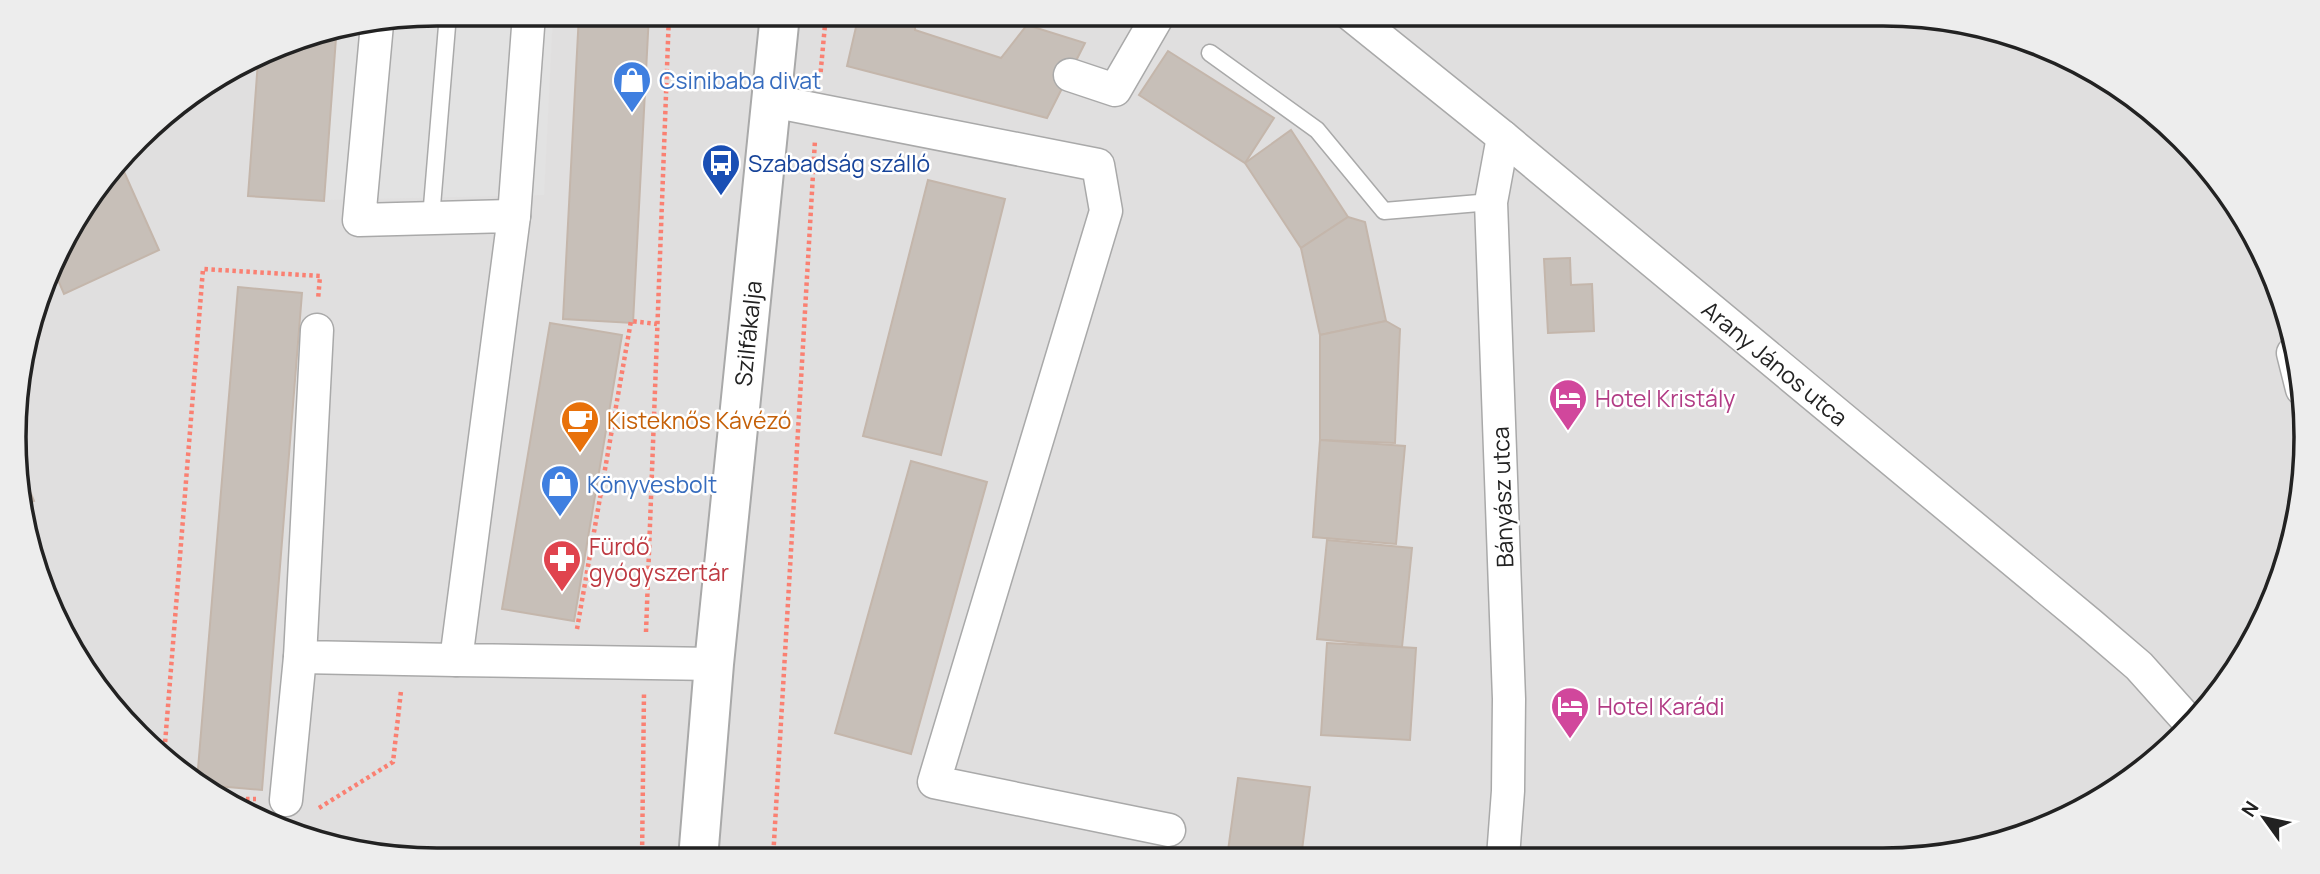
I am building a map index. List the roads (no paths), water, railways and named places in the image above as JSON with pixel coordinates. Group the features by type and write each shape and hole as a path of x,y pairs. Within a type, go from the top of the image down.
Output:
{"street":[{"path":"456,660 514,216 528,26"},
{"name":"Szilfákalja","path":"699,848 714,664 779,26"},
{"path":"1070,75 1115,90 1152,26"},
{"name":"Arany János utca","path":"1365,26 1503,137 2090,624 2139,666 2184,716"},
{"path":"376,31 359,220 514,216"},
{"path":"772,101 1098,165 1106,211 934,782 1170,830"},
{"name":"Bányász utca","path":"1503,137 1490,202 1509,699 1508,791 1504,848"},
{"path":"300,805 300,657 317,330"},
{"path":"300,657 714,664"}],"lane":[{"path":"431,218 447,26"},
{"path":"1210,53 1317,131 1384,211 1490,202"}],"place":[{"name":"Csinibaba divat","path":"632,114"},
{"name":"Szabadság szálló","path":"721,197"},
{"name":"Hotel Kristály","path":"1568,432"},
{"name":"Kisteknős Kávézó","path":"580,454"},
{"name":"Könyvesbolt","path":"560,518"},
{"name":"Fürdő gyógyszertár","path":"562,593"},
{"name":"Hotel Karádi","path":"1570,740"}]}
